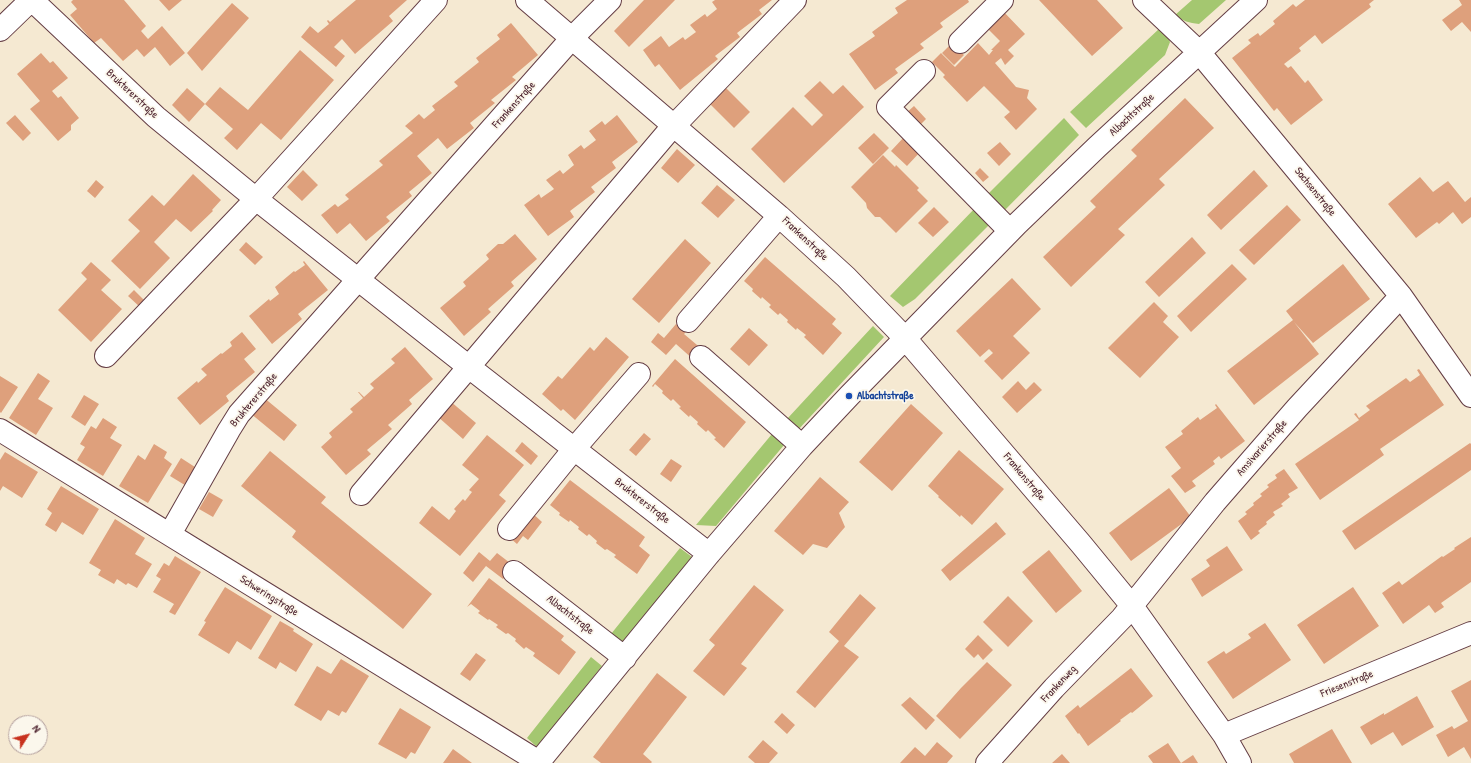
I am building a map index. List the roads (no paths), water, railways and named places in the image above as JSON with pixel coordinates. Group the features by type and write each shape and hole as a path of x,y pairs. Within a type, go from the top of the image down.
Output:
{"street":[{"path":"0,30 31,0"},
{"name":"Bruktererstraße","path":"31,0 156,117 256,199 710,554"},
{"path":"106,356 256,199 436,0"},
{"name":"Frankenstraße","path":"527,0 675,125 779,216 846,277 904,338 1071,532 1132,606 1224,735 1240,763"},
{"name":"Frankenstraße","path":"455,171 572,38 610,0"},
{"path":"361,494 675,125 795,0"},
{"path":"960,42 1002,0"},
{"name":"Sachsenstraße","path":"1144,0 1199,52 1401,296 1471,396"},
{"name":"Albachtstraße","path":"539,762 710,554 802,446 904,338 1010,231 1256,0"},
{"path":"924,71 888,107 1010,231"},
{"name":"Bruktererstraße","path":"170,534 228,430 239,414 455,171"},
{"name":"Frankenstraße","path":"688,320 779,216"},
{"name":"Amsivarierstraße","path":"1132,606 1215,502 1297,408 1401,296"},
{"path":"701,357 802,446"},
{"path":"509,529 574,449 639,374"},
{"name":"Schweringstraße","path":"0,430 539,762"},
{"name":"Albachtstraße","path":"514,572 625,658"},
{"name":"Frankenweg","path":"987,763 1054,688 1132,606"},
{"name":"Friesenstraße","path":"1224,735 1471,632"}],"place":[{"name":"Albachtstraße","path":"849,396"}]}
